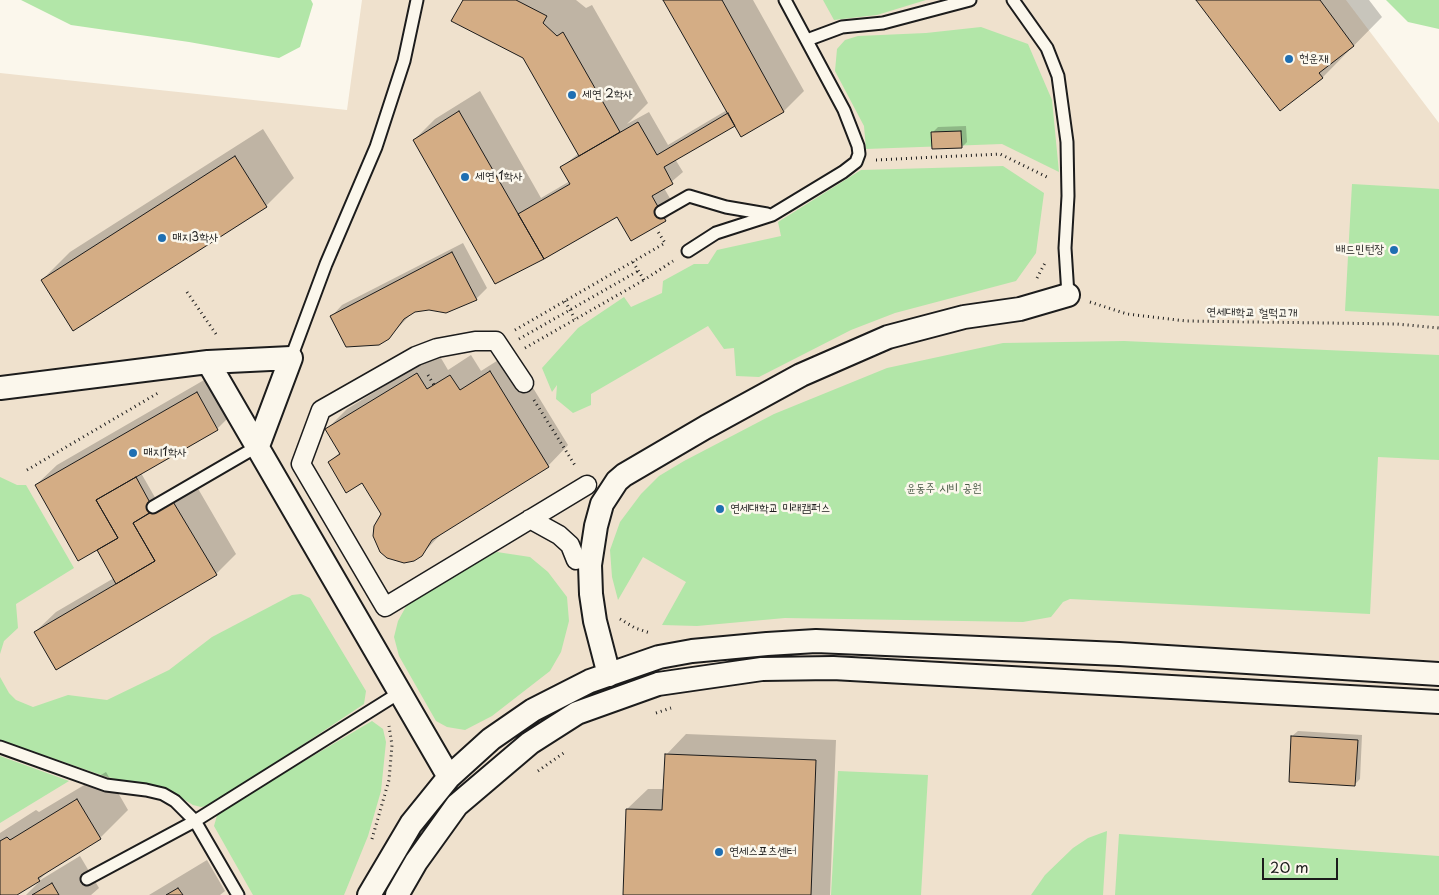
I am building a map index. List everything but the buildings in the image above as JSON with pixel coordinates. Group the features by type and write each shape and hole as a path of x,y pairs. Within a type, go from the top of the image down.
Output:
{"street":[{"path":"609,675 595,621 591,594 590,565 596,526 602,504 617,481 706,427 801,375 888,337 964,317 1020,309 1068,296"},
{"path":"524,383 502,349 475,341 437,348 409,358 321,410 301,464 385,607 587,484"},
{"path":"0,388 208,362 291,358 258,446"},
{"path":"208,362 258,446 391,698 449,777"},
{"path":"530,519 559,534 570,545 576,560"},
{"path":"369,895 411,824 449,777 491,739 533,710 590,681 659,658 692,651 816,641 1119,654 1439,674"},
{"path":"396,895 416,862 457,806 530,743 577,713 658,684 762,669 833,668 1439,702"}],"lane":[{"path":"291,358 326,264 379,139 404,61 417,0"},
{"path":"688,251 716,233 772,215 843,172 856,162 858,146 853,130 807,40 784,0"},
{"path":"807,40 842,27 883,23 970,0"},
{"path":"1013,0 1047,48 1058,76 1066,142 1068,196 1065,248 1068,296"},
{"path":"661,212 689,196 726,207 772,215"},
{"path":"153,507 258,446"},
{"path":"87,879 195,821 391,698"},
{"path":"0,747 106,785 146,790 163,794 175,801 195,821 238,895"}],"path":[{"path":"856,162 1000,154 1053,180"},
{"path":"502,349 565,301 665,243 655,227"},
{"path":"502,349 575,320 644,280 688,251"},
{"path":"633,262 644,280"},
{"path":"502,349 638,271"},
{"path":"187,292 233,360"},
{"name":"연세대학교 헐떡고개","path":"1068,296 1127,314 1186,320 1398,324 1439,328"},
{"path":"565,301 575,320"},
{"path":"524,383 587,484"},
{"path":"27,470 166,389"},
{"path":"368,848 381,813 389,780 392,745 391,698"},
{"path":"651,714 679,706"},
{"path":"537,771 573,747"}],"shaded area":[{"name":"연세대학교 미래캠퍼스","path":"362,0 1346,0 1439,123 1439,895 0,895 0,73 347,110"}],"green space":[{"path":"21,0 311,0 313,4 300,47 279,58 189,42 71,25"},
{"path":"823,0 926,0 877,15 834,20"},
{"path":"1386,0 1439,0 1439,29 1408,22"},
{"path":"981,27 1028,44 1052,100 1059,172 1002,144 866,149 864,126 835,71 837,49 845,40 858,36 926,33"},
{"path":"1003,166 1044,193 1036,253 1016,281 895,313 851,330 759,377 736,376 734,348 724,349 708,326 591,394 591,405 573,413 556,399 557,385 552,392 542,368 578,328 624,297 631,307 662,293 663,281 694,264 708,264 717,250 781,236 778,222 861,170"},
{"name":"배드민턴장","path":"1352,184 1439,189 1439,316 1345,311"},
{"name":"윤동주 시비 공원","path":"1124,341 1439,355 1439,460 1378,457 1370,614 1070,599 1063,602 1051,617 1023,622 785,618 697,626 662,625 686,582 643,557 618,600 612,577 610,550 620,522 641,494 659,476 774,414 887,368 1003,343"},
{"path":"0,477 17,485 26,485 74,568 16,604 18,628 4,641 0,654"},
{"path":"497,552 530,557 548,572 567,597 569,621 561,652 550,671 492,716 465,730 447,727 436,721 399,656 394,637 398,621 409,601 488,555"},
{"path":"301,594 310,598 366,691 364,704 212,805 201,807 193,805 164,787 136,785 101,775 0,740 0,677 9,693 16,700 33,707 68,695 107,700 169,670 212,637 292,595"},
{"path":"372,721 383,729 386,742 381,791 368,836 344,895 253,895 214,826 218,812"},
{"path":"0,756 69,781 0,823"},
{"path":"838,771 928,775 921,895 831,895"},
{"path":"1107,831 1103,895 1031,895 1045,875 1073,848 1088,838"},
{"path":"1119,834 1439,856 1439,895 1115,895"}],"place":[{"name":"현운재","path":"1289,59"},
{"name":"세연 2학사","path":"572,95"},
{"name":"세연 1학사","path":"465,177"},
{"name":"매지3학사","path":"162,238"},
{"name":"배드민턴장","path":"1394,250"},
{"name":"매지1학사","path":"133,453"},
{"name":"연세대학교 미래캠퍼스","path":"720,509"},
{"name":"연세스포츠센터","path":"719,852"}]}
